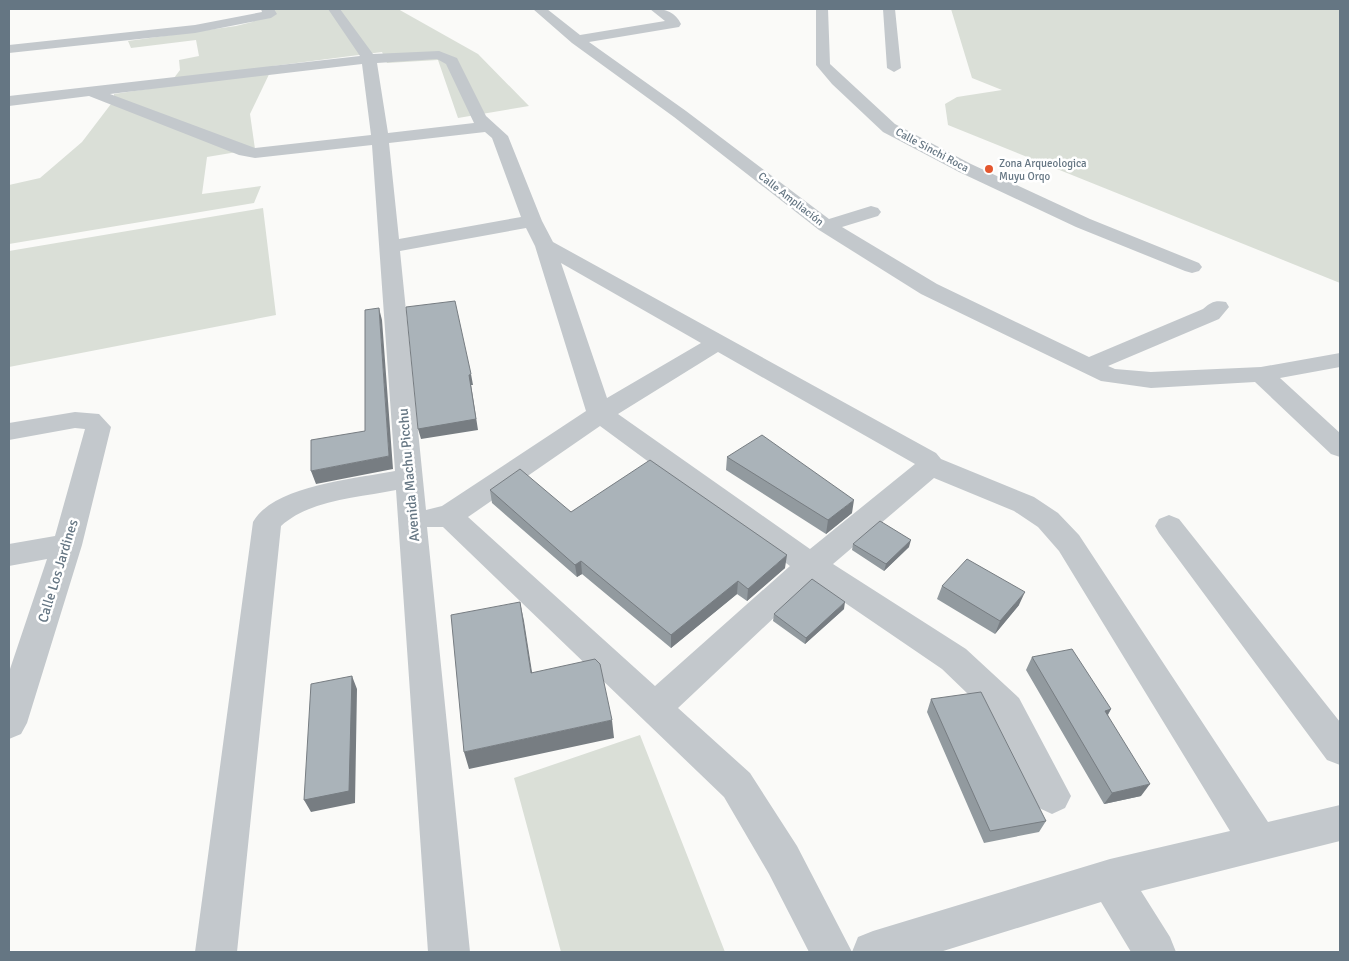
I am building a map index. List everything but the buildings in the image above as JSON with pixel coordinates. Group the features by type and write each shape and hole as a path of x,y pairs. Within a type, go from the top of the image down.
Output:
{"street":[{"name":"Avenida Machu Picchu","path":"334,9 369,59 380,139 449,952"},
{"name":"Calle Ampliación","path":"528,9 543,12 577,40 680,114 826,226 929,289 1064,356 1110,376 1151,380 1261,374 1340,360"},
{"path":"577,40 674,24 673,21 656,9"},
{"name":"Calle Sinchi Roca","path":"822,9 823,65 837,81 889,128 965,168 1083,223 1192,267"},
{"path":"889,9 894,68"},
{"path":"9,49 195,29 274,11"},
{"path":"9,101 369,59 439,55 452,60 479,119 500,136 532,221 545,246 600,414 810,566 954,659 1007,710 1052,796"},
{"path":"90,91 245,151 256,153 488,127"},
{"path":"826,226 871,212"},
{"path":"390,247 532,221"},
{"path":"545,246 927,459 929,465 1024,504 1048,520 1069,543 1260,842"},
{"path":"1088,366 1211,314 1218,307"},
{"path":"413,521 449,516 600,414 718,342"},
{"path":"1261,374 1340,448"},
{"name":"Calle Los Jardines","path":"9,431 75,420 90,420 98,427 67,545 9,723"},
{"path":"654,708 810,566 925,471 929,465"},
{"path":"216,952 267,522 283,508 304,499 410,478"},
{"path":"449,516 737,785 783,860 831,952"},
{"path":"1169,526 1340,749"},
{"path":"9,555 67,545"},
{"path":"873,952 1110,879 1340,823"},
{"path":"1110,879 1155,952"}],"shaded area":[{"path":"273,9 398,9 478,54 529,106 458,118 438,60 387,63 382,52 273,66 250,114 255,149 207,157 202,194 261,186 254,203 9,244 9,185 40,178 82,142 114,100 114,94 168,86 180,70 179,60 199,56 196,40 131,48 128,41 236,26 252,22"},
{"path":"951,9 1340,9 1340,283 948,125 945,104 957,97 1002,90 972,78"},
{"path":"263,208 276,315 9,367 9,251"},
{"path":"640,735 725,952 561,952 514,778"}],"place":[{"name":"Zona Arqueologica Muyu Orqo","path":"989,169"}]}
